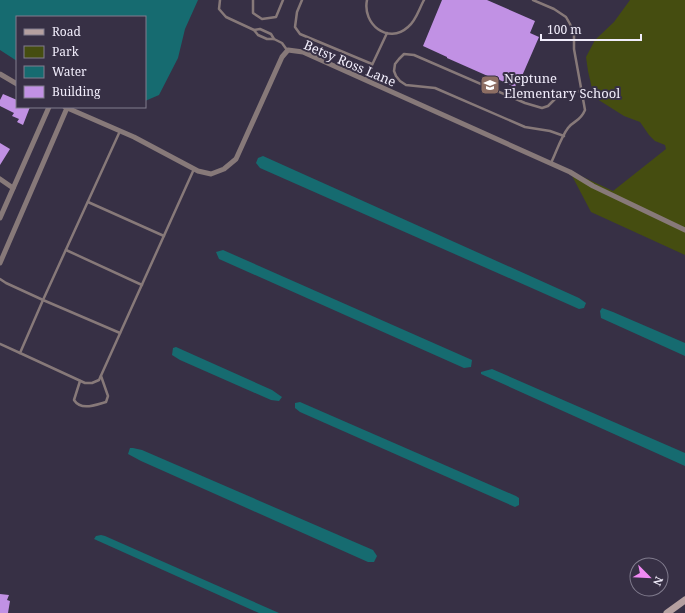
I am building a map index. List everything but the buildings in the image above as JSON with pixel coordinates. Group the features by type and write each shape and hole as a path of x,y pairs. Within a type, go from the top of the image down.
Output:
{"main road":[{"path":"667,613 685,600"}],"street":[{"name":"Betsy Ross Lane","path":"68,108 120,131 194,170 211,174 224,169 236,159 282,58 288,50 304,52 570,172 593,186 685,230"},
{"path":"0,74 16,83"},
{"path":"0,218 49,108"},
{"path":"0,263 66,108"},
{"path":"0,179 13,188"}],"lane":[{"path":"220,0 219,9 226,17 254,30 258,35 267,39 274,39 282,42 288,50"},
{"path":"253,0 253,13 262,19 276,17 283,0"},
{"path":"302,0 297,12 296,28 300,34 372,64"},
{"path":"367,0 366,11 371,23 375,28 387,33 396,33 409,27 416,18 424,0"},
{"path":"533,0 554,9 566,17 570,24 574,35 574,49 585,110 583,115 568,128 551,164"},
{"path":"254,30 260,29 271,34 274,39"},
{"path":"365,80 387,33"},
{"path":"564,136 550,131 525,127 435,88 406,85 396,76 394,71 395,64 404,54 414,54 525,103 542,108 548,106 560,94 581,91"},
{"path":"20,353 120,131"},
{"path":"0,344 85,383 92,383 99,380 194,170"},
{"path":"88,202 164,236"},
{"path":"66,250 142,285"},
{"path":"0,279 43,300 120,333"},
{"path":"80,381 74,400 77,405 82,407 95,405 106,402 108,396 101,376"}],"green space":[{"path":"630,0 685,0 685,255 591,212 570,172 613,191 666,149 665,145 655,141 649,135 640,122 624,116 594,97 586,57 595,40 614,22"}],"water":[{"path":"0,0 198,0 185,29 178,58 159,95 146,101 146,16 16,16 16,60 0,50"},
{"path":"263,156 579,298 586,303 584,308 579,309 260,168 256,163 258,158"},
{"path":"223,250 472,360 471,367 464,368 219,259 216,252"},
{"path":"602,308 685,343 685,356 601,318 600,311"},
{"path":"176,347 272,390 282,397 279,401 271,400 180,360 172,355 173,348"},
{"path":"492,369 685,453 685,466 481,374 481,372"},
{"path":"300,402 516,496 519,498 519,505 515,507 300,412 295,408 295,403"},
{"path":"130,448 142,450 373,550 377,556 374,562 368,562 141,461 128,454"},
{"path":"101,535 279,613 259,613 94,539 96,536"}],"place":[{"name":"Neptune Elementary School","path":"490,85"}]}
